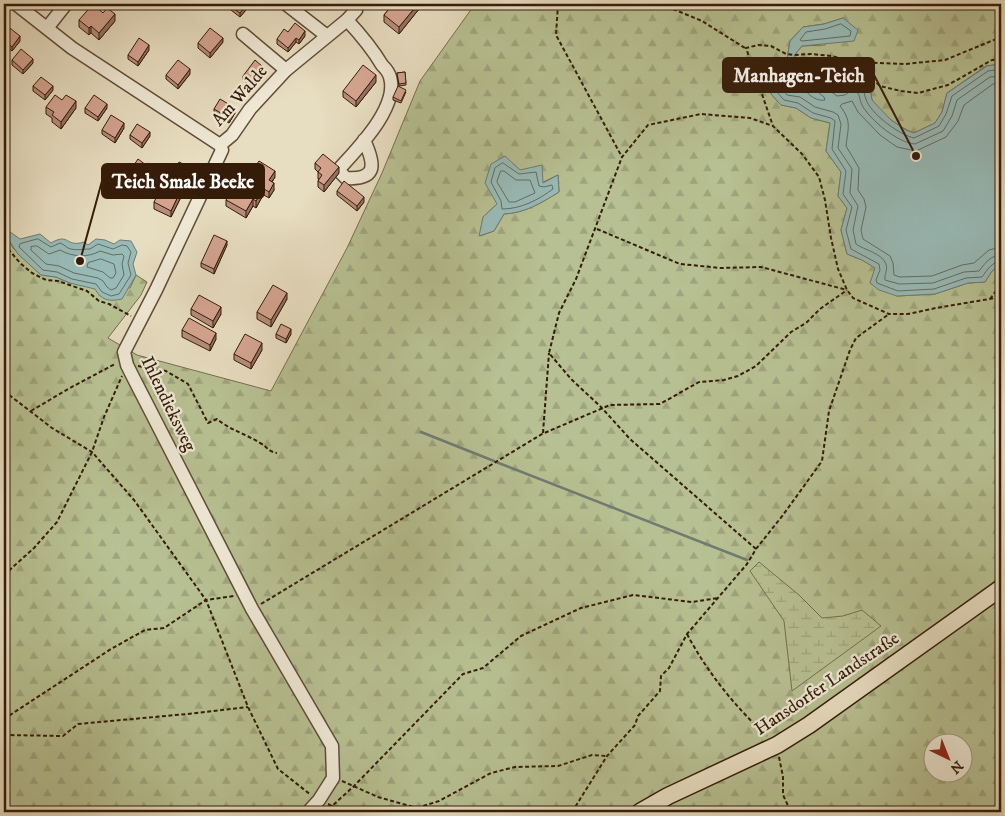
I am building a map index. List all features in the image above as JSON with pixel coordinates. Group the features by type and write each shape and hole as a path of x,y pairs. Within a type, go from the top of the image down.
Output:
{"main road":[{"name":"Hansdorfer Landstraße","path":"640,812 668,796 777,745 816,720 1001,588"}],"street":[{"path":"16,4 72,48 220,145"},
{"path":"47,28 66,4"},
{"path":"286,4 327,36"},
{"path":"352,4 356,10 347,20 368,43 390,76 392,89 381,117 364,140"},
{"name":"Am Walde","path":"220,145 232,134 250,108 286,70 347,20"},
{"name":"Am Walde","path":"243,34 286,70"},
{"name":"Ihlendieksweg","path":"220,145 222,150 156,290 124,352 129,367 252,609 332,746 333,778"},
{"path":"308,812 319,800 333,778"}],"path":[{"path":"558,4 556,35 622,157"},
{"path":"661,4 702,21 746,48 773,126"},
{"path":"746,48 758,45 772,46 786,54 832,56 854,62 905,64 945,60 1001,37"},
{"path":"854,62 880,86 901,91 918,92 948,85 992,60 1001,60"},
{"path":"542,434 549,353 559,313 596,229 622,157 648,125 701,114 750,118 773,126 802,154 819,177 838,269 847,290 853,298 889,314 908,314 1001,298"},
{"path":"596,229 680,264 721,268 761,267 847,290"},
{"path":"4,244 20,263 32,273 46,280 58,281 87,291 99,301 109,304 139,320"},
{"path":"990,299 1001,284"},
{"path":"252,609 542,434 610,404 660,404 699,382 724,380 738,376 756,366 791,332 806,323 820,309 847,290"},
{"path":"572,812 607,756 635,725 638,716 660,691 661,676 669,668 687,634 747,564 756,549 822,461 828,411 856,338 889,314"},
{"path":"549,353 571,379 602,407 630,439 756,549"},
{"path":"31,412 68,389 136,366 166,372 188,384 208,423 217,420 227,428 263,444 270,451 278,453"},
{"path":"4,575 34,548 57,522 92,452 104,418 129,367"},
{"path":"4,391 52,428 92,452 134,500 206,600 248,707 278,769 319,800 332,806 337,812"},
{"path":"4,719 110,649 145,630 164,628 206,600 238,595"},
{"path":"328,812 462,674 483,668 521,636 581,608 633,596 692,602 718,598"},
{"path":"687,634 699,655 736,704 777,745 783,777 783,795 791,812"},
{"path":"4,735 63,736 78,724 248,707"},
{"path":"417,808 439,800 491,773 515,767 558,766 592,756 607,756"},
{"path":"333,778 378,797 417,808 472,812"}],"green space":[{"path":"475,4 1001,4 1001,64 986,66 947,93 942,112 935,123 914,133 896,124 875,105 870,88 840,86 831,78 792,65 796,53 802,46 825,45 843,18 824,24 803,27 790,41 786,66 779,72 771,94 781,105 796,108 811,118 830,123 826,151 841,172 838,196 847,208 841,230 847,254 876,268 870,283 897,296 935,294 968,283 985,282 992,271 1001,265 1001,812 4,812 4,237 41,275 56,277 70,283 130,288 136,275 147,282 141,295 108,338 137,355 271,391 347,248 382,173 420,81","holes":["558,175 559,192 526,210 504,214 494,231 480,236 483,217 497,204"]},
{"path":"759,562 799,595 822,618 843,616 862,610 881,626 792,691 784,621 750,571"}],"water":[{"path":"843,18 858,30 854,41 802,46 796,53 792,65 809,69 817,68 839,86 845,77 857,77 870,88 872,100 891,120 914,133 935,123 942,112 947,93 987,66 1001,64 1001,265 992,271 985,282 968,283 935,294 897,296 879,290 870,283 875,268 847,254 841,230 847,208 838,196 841,172 826,151 830,123 811,118 796,108 781,105 771,94 779,72 786,66 790,41 803,27 824,24"},
{"path":"505,156 520,170 542,165 543,183 558,175 559,192 526,210 504,214 494,231 479,236 483,217 497,204 485,183 491,164"},
{"path":"4,224 6,229 20,239 40,234 51,243 61,239 74,243 84,242 88,245 96,239 114,244 120,240 131,241 137,252 133,264 136,275 122,299 113,300 103,298 95,289 70,283 56,277 41,275 18,254 8,239 4,237"}],"building":[{"path":"93,4 103,13 107,8 115,14 99,33 91,26 89,28 79,20"},
{"path":"228,4 247,4 240,13"},
{"path":"393,4 418,4 399,27 384,15"},
{"path":"295,23 305,31 299,40 296,38 288,48 277,39 284,29 288,32"},
{"path":"6,25 20,36 12,47 4,40 4,28"},
{"path":"210,28 223,38 210,53 198,43"},
{"path":"139,38 149,45 138,62 128,55"},
{"path":"21,49 33,59 23,70 12,60"},
{"path":"178,60 190,69 178,85 166,75"},
{"path":"255,60 263,67 251,82 243,76"},
{"path":"363,65 376,75 356,101 343,91"},
{"path":"405,72 406,83 399,84 397,73"},
{"path":"41,77 53,86 45,95 33,86"},
{"path":"398,86 406,90 401,101 393,97"},
{"path":"55,95 62,100 66,95 76,101 61,122 52,115 54,112 46,107"},
{"path":"94,95 107,104 98,117 85,108"},
{"path":"220,99 235,108 229,118 214,109"},
{"path":"111,115 124,123 115,138 102,130"},
{"path":"137,124 150,132 142,143 130,135"},
{"path":"323,154 339,167 324,185 318,181 322,175 318,172 321,168 315,163"},
{"path":"138,159 146,165 148,163 157,169 144,189 133,182 137,176 130,171"},
{"path":"259,161 275,171 269,180 274,183 269,192 253,182 258,173 253,170"},
{"path":"179,162 194,169 186,186 170,179"},
{"path":"344,181 364,197 357,206 337,191"},
{"path":"236,183 251,192 254,186 262,191 256,201 253,199 246,211 226,200"},
{"path":"163,184 180,192 171,211 154,202"},
{"path":"214,235 227,241 214,269 201,263"},
{"path":"273,285 287,293 271,320 257,312"},
{"path":"199,295 221,307 213,321 191,309"},
{"path":"189,318 216,333 210,345 182,330"},
{"path":"281,324 291,329 286,339 276,334"},
{"path":"245,334 262,343 251,363 234,354"}],"waterway":[{"path":"421,432 494,461"},
{"path":"496,462 747,560"}],"place":[{"name":"Manhagen-Teich","path":"916,156"},
{"name":"Teich Smale Beeke","path":"80,261"}]}
